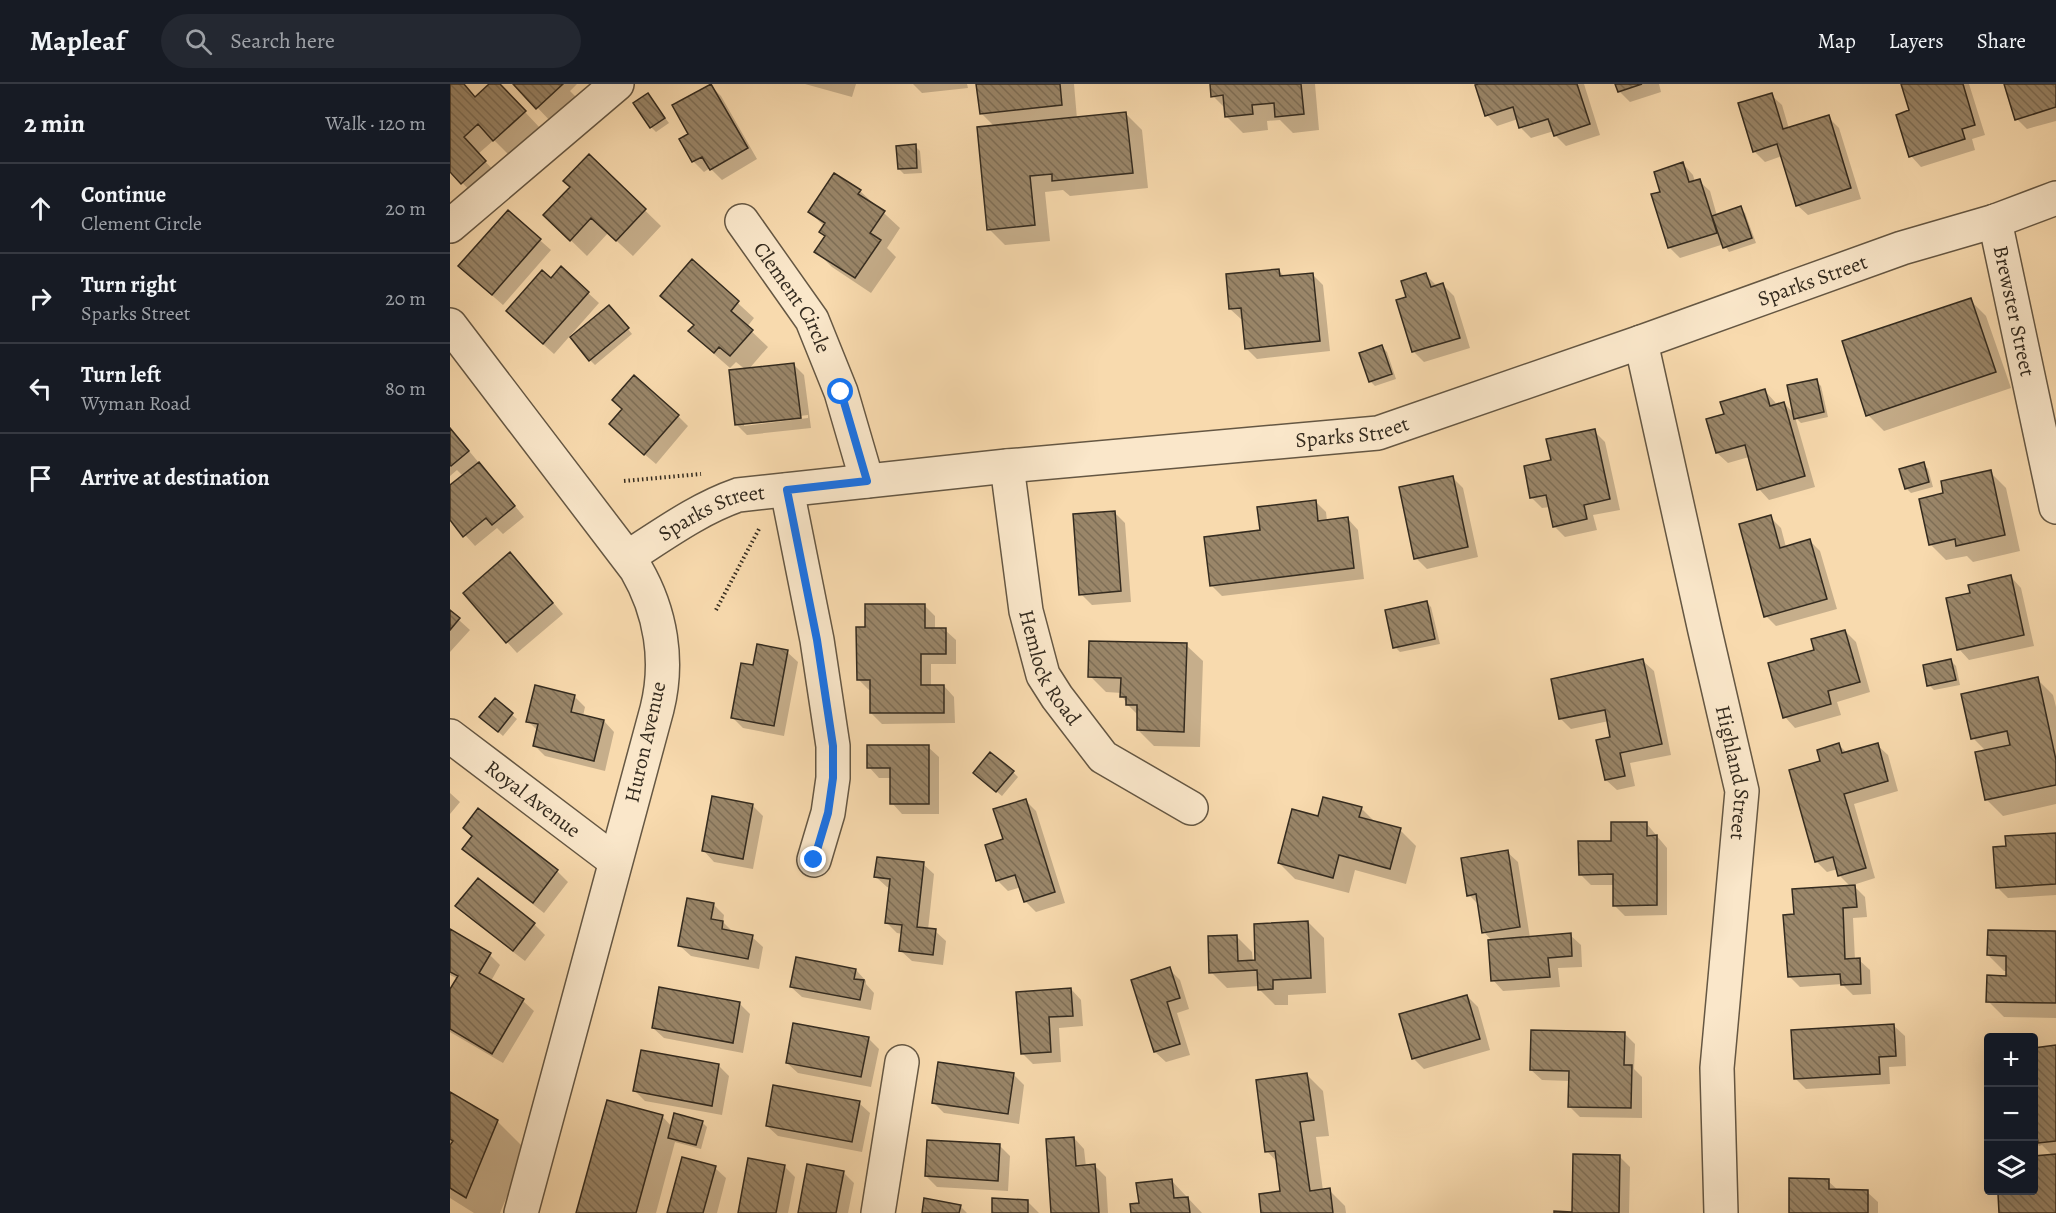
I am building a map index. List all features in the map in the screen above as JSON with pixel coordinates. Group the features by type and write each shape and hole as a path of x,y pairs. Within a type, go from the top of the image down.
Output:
{"street":[{"path":"450,226 617,84"},
{"name":"Sparks Street","path":"628,557 695,514 738,495 1007,466 1378,433 1902,248 1995,221 2056,198"},
{"name":"Clement Circle","path":"742,220 812,320 841,392 867,481"},
{"name":"Brewster Street","path":"1995,221 2056,507"},
{"name":"Huron Avenue","path":"450,325 628,557 644,582 655,610 663,652 657,709 521,1213"},
{"name":"Highland Street","path":"1641,342 1742,791 1717,1068 1721,1213"},
{"name":"Hemlock Road","path":"1007,466 1026,611 1043,675 1103,757 1191,808"},
{"path":"787,490 817,640 833,746 833,778 828,813 814,860"},
{"name":"Royal Avenue","path":"450,736 615,861"},
{"path":"878,1213 902,1062"}],"path":[{"path":"624,481 705,474"},
{"path":"716,610 759,529"}],"building":[{"path":"450,84 464,84 475,97 489,84 500,84 526,111 493,141 478,124 464,137 486,161 461,184 450,172"},
{"path":"513,84 563,84 536,109"},
{"path":"711,84 748,148 710,170 702,157 692,162 679,139 688,134 672,105"},
{"path":"976,84 1060,84 1062,105 980,114"},
{"path":"1210,84 1301,84 1304,114 1275,117 1274,103 1252,105 1253,114 1225,117 1223,95 1211,97"},
{"path":"1577,84 1590,124 1554,136 1548,119 1519,128 1513,107 1485,116 1475,85"},
{"path":"1615,84 1642,84 1618,92"},
{"path":"1901,84 1963,84 1975,125 1962,129 1965,139 1909,157 1896,115 1909,110"},
{"path":"2004,84 2056,84 2056,107 2015,120"},
{"path":"648,93 665,118 650,128 633,103"},
{"path":"1772,93 1783,129 1829,115 1851,188 1796,206 1777,144 1753,152 1738,103"},
{"path":"1126,112 1133,173 1052,181 1052,174 1030,176 1035,225 987,230 977,127"},
{"path":"916,144 917,168 898,169 896,146"},
{"path":"589,154 646,209 616,241 591,218 570,241 543,215 570,187 563,181"},
{"path":"1683,162 1689,182 1700,179 1717,233 1668,248 1651,194 1660,192 1654,172"},
{"path":"834,173 861,190 858,194 885,211 870,233 881,240 855,278 814,252 825,236 819,232 825,223 808,212"},
{"path":"1741,206 1752,238 1723,248 1712,216"},
{"path":"508,210 541,239 492,295 458,266"},
{"path":"692,259 739,301 731,311 753,330 730,356 719,347 714,353 688,331 694,325 660,296"},
{"path":"561,266 589,292 543,344 506,311 542,270 551,278"},
{"path":"1279,269 1280,276 1313,273 1320,341 1245,349 1241,308 1229,309 1226,274"},
{"path":"1426,273 1431,287 1443,283 1460,338 1412,352 1396,300 1406,297 1401,281"},
{"path":"1971,298 1996,372 1866,416 1842,341"},
{"path":"609,305 629,328 589,361 570,337"},
{"path":"1382,345 1392,374 1369,382 1359,353"},
{"path":"794,363 801,418 735,425 729,370"},
{"path":"634,375 679,415 644,455 609,424 622,409 612,400"},
{"path":"1817,379 1824,412 1794,419 1787,385"},
{"path":"1765,389 1770,406 1784,402 1805,476 1757,490 1745,445 1716,453 1706,419 1724,414 1720,402"},
{"path":"450,428 469,451 451,466 450,465"},
{"path":"1595,429 1610,499 1584,505 1587,519 1553,527 1546,495 1530,498 1524,466 1551,460 1546,439"},
{"path":"479,462 515,506 492,525 486,518 463,537 450,520 450,485"},
{"path":"1924,462 1929,482 1905,489 1899,469"},
{"path":"1991,470 2005,535 1956,546 1955,539 1929,545 1919,499 1943,493 1941,481"},
{"path":"1453,476 1468,547 1414,559 1399,487"},
{"path":"1316,500 1318,521 1348,517 1354,568 1210,586 1204,537 1260,530 1257,507"},
{"path":"1115,511 1121,591 1079,595 1073,514"},
{"path":"1771,515 1780,548 1810,539 1827,599 1764,617 1739,524"},
{"path":"510,552 553,603 506,643 463,593"},
{"path":"2011,575 2024,635 1957,650 1946,598 1970,593 1968,585"},
{"path":"1427,601 1435,639 1393,648 1385,610"},
{"path":"865,604 925,604 925,628 946,628 946,654 921,654 921,685 944,685 944,713 870,713 870,680 857,680 856,627 865,627"},
{"path":"450,610 460,618 450,630"},
{"path":"1845,630 1860,682 1828,691 1831,704 1783,718 1768,663 1814,650 1811,639"},
{"path":"1089,641 1187,643 1184,732 1137,730 1137,705 1126,705 1126,697 1120,697 1121,678 1088,677"},
{"path":"757,644 788,650 774,726 731,718 741,663 753,665"},
{"path":"1643,659 1662,744 1620,753 1625,776 1605,780 1596,740 1610,737 1605,710 1559,719 1551,679"},
{"path":"1951,659 1956,680 1927,686 1923,665"},
{"path":"2038,677 2056,760 2056,785 1985,800 1975,752 2010,745 2007,731 1971,739 1961,694"},
{"path":"535,685 575,695 571,712 604,720 594,761 533,746 538,724 526,722"},
{"path":"495,698 513,713 498,732 479,717"},
{"path":"1839,743 1842,753 1878,743 1888,781 1844,794 1866,868 1838,876 1833,857 1815,862 1789,770 1820,761 1817,750"},
{"path":"867,745 929,745 929,804 890,804 890,768 867,768"},
{"path":"990,752 1014,771 996,792 973,773"},
{"path":"712,796 753,804 743,859 702,851"},
{"path":"1323,797 1362,807 1359,817 1401,828 1390,869 1339,855 1333,878 1278,863 1292,809 1318,816"},
{"path":"1026,799 1055,892 1024,902 1015,875 996,881 985,845 1003,839 993,809"},
{"path":"478,808 558,870 533,903 462,849 472,836 463,828"},
{"path":"1611,822 1647,822 1647,836 1657,835 1657,905 1613,906 1613,874 1579,875 1578,841 1611,841"},
{"path":"2056,833 2056,884 1996,888 1993,847 2006,846 2005,836"},
{"path":"1508,850 1520,927 1482,933 1476,894 1467,896 1461,858"},
{"path":"877,857 924,862 917,927 936,929 933,955 899,951 902,925 885,923 890,879 874,877"},
{"path":"478,878 535,923 513,951 455,906"},
{"path":"1855,885 1857,907 1843,908 1845,959 1860,958 1861,984 1841,985 1840,974 1788,977 1783,915 1794,914 1792,889"},
{"path":"687,898 714,903 711,919 723,921 722,929 753,935 748,959 678,946"},
{"path":"1308,921 1311,978 1273,980 1273,989 1258,990 1257,970 1209,973 1208,936 1237,935 1238,961 1255,960 1254,924"},
{"path":"450,929 491,953 479,973 524,999 492,1054 450,1029 450,989 458,976 450,972"},
{"path":"1988,930 2056,931 2056,1003 1986,1002 1987,975 2006,976 2006,956 1987,955"},
{"path":"1571,933 1572,956 1548,958 1550,977 1491,981 1488,940"},
{"path":"796,957 856,969 854,979 864,980 860,1000 790,987"},
{"path":"1170,967 1180,998 1167,1002 1180,1044 1154,1052 1131,980"},
{"path":"659,987 740,1002 733,1043 652,1028"},
{"path":"1071,988 1073,1016 1049,1017 1051,1052 1021,1054 1016,992"},
{"path":"1467,995 1480,1039 1412,1059 1399,1014"},
{"path":"793,1023 869,1037 861,1077 786,1063"},
{"path":"1894,1024 1896,1056 1879,1057 1880,1074 1794,1079 1791,1030"},
{"path":"1531,1030 1625,1032 1624,1065 1632,1065 1631,1108 1568,1107 1569,1071 1530,1070"},
{"path":"2056,1045 2056,1141 2038,1143 2038,1087 2038,1047"},
{"path":"641,1050 719,1064 712,1106 633,1091"},
{"path":"938,1062 1014,1073 1008,1114 932,1103"},
{"path":"1307,1073 1314,1120 1300,1122 1310,1191 1330,1188 1333,1213 1261,1213 1259,1194 1280,1191 1275,1151 1265,1152 1256,1080"},
{"path":"773,1085 860,1101 852,1142 766,1126"},
{"path":"450,1092 498,1120 466,1198 450,1188 450,1145 453,1141 450,1139"},
{"path":"607,1100 663,1115 636,1213 576,1213"},
{"path":"674,1113 703,1121 696,1145 668,1138"},
{"path":"1074,1137 1076,1166 1095,1164 1099,1213 1051,1213 1046,1139"},
{"path":"927,1140 1000,1144 998,1181 925,1176"},
{"path":"1573,1154 1620,1155 1619,1213 1554,1213 1554,1211 1572,1212"},
{"path":"2056,1154 2056,1213 1999,1213 1998,1195 2038,1195 2038,1156"},
{"path":"682,1157 716,1166 703,1213 667,1213"},
{"path":"748,1158 785,1165 776,1213 738,1213"},
{"path":"807,1164 844,1171 836,1213 798,1213"},
{"path":"1789,1178 1829,1179 1829,1189 1868,1190 1868,1213 1789,1213"},
{"path":"1172,1179 1174,1198 1188,1197 1190,1213 1131,1213 1130,1204 1139,1203 1136,1183"},
{"path":"924,1198 961,1205 959,1213 922,1213"},
{"path":"992,1198 1028,1200 1028,1213 992,1213"}],"route":[{"path":"814,860 828,813 833,778 833,746 817,640 787,490 867,481 841,392"}]}
